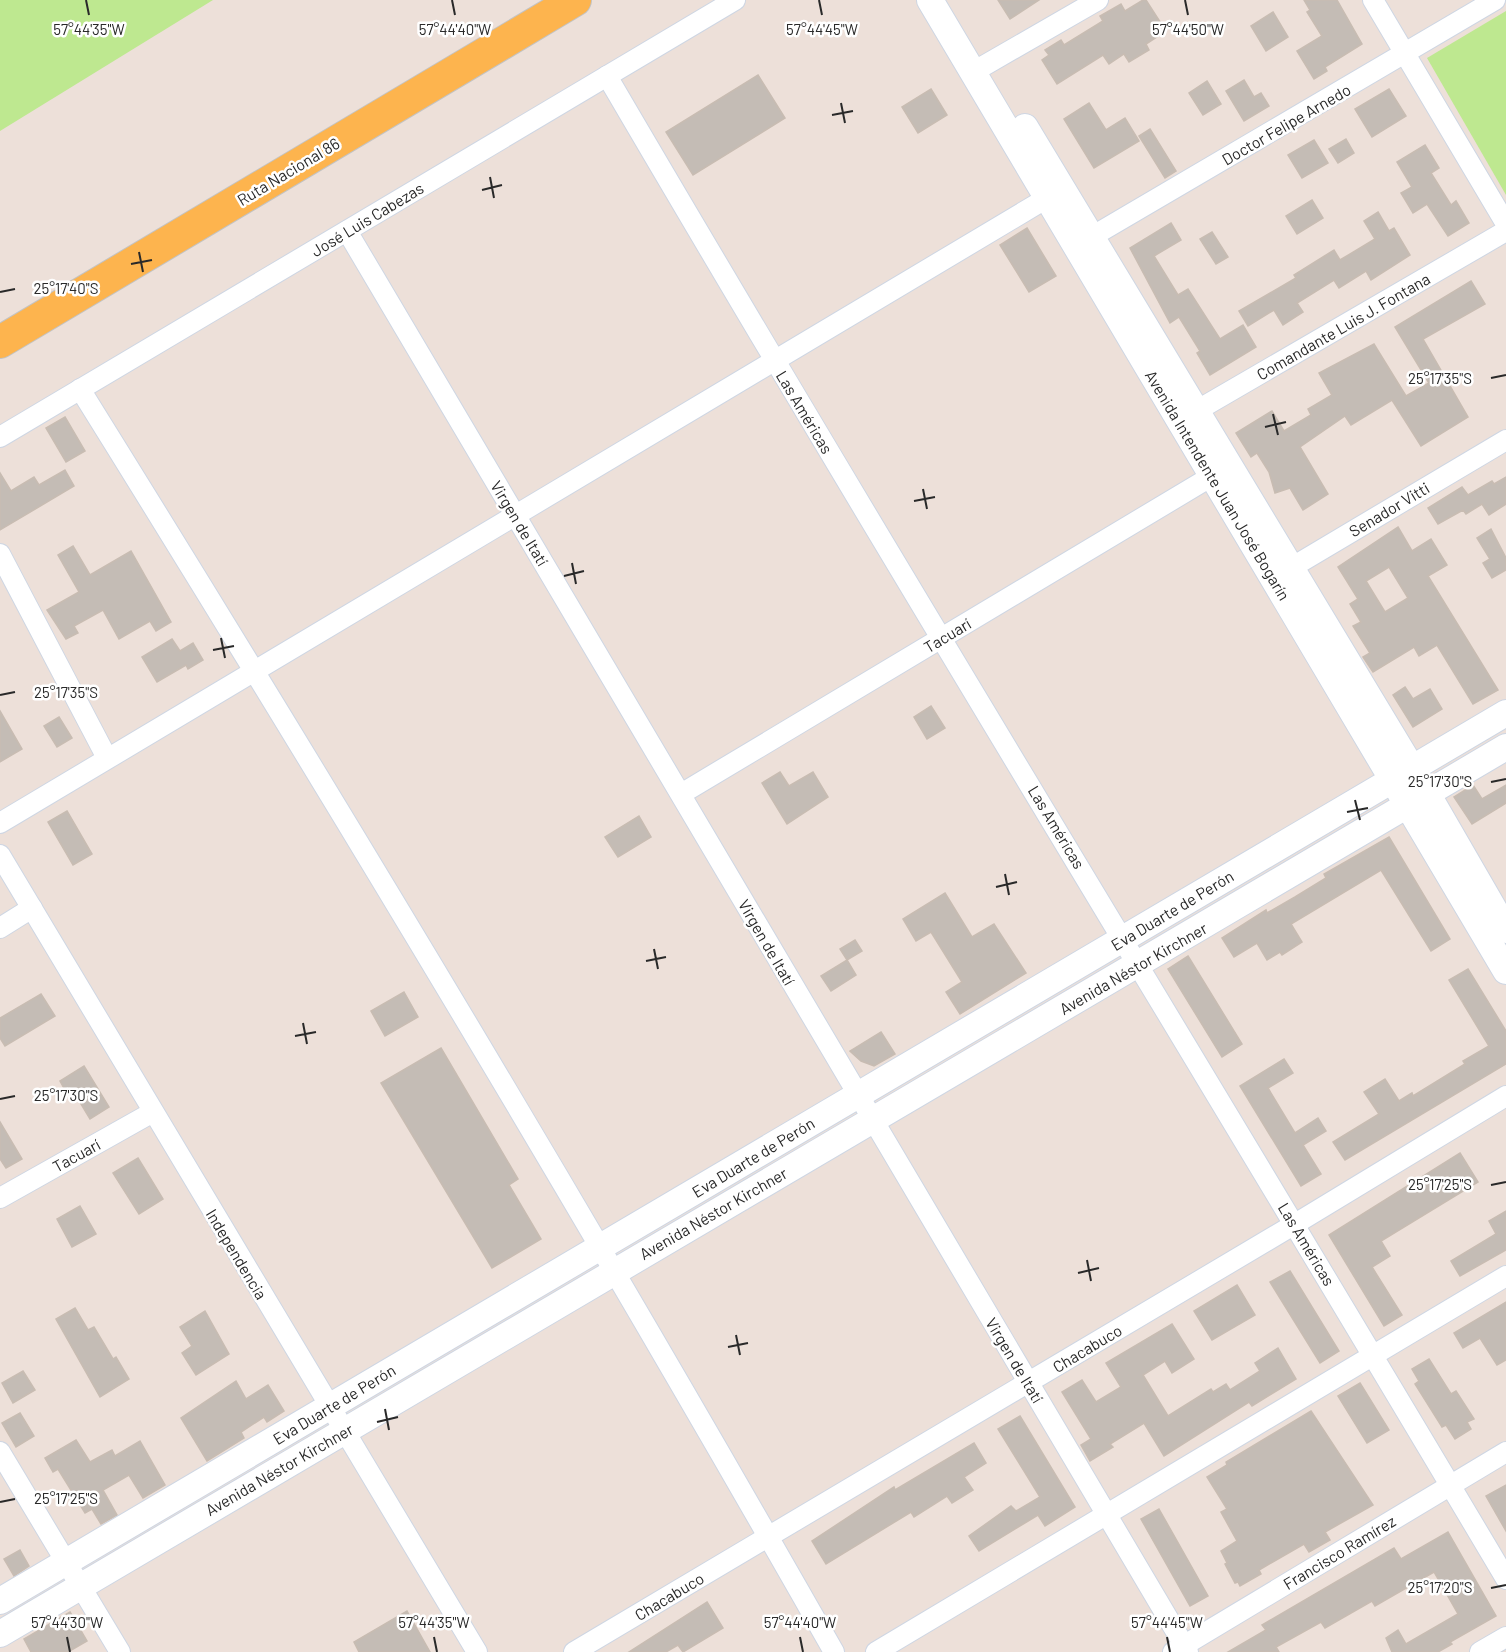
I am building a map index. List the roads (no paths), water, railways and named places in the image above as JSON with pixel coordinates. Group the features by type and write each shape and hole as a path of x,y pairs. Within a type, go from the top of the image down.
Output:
{"main road":[{"name":"Ruta Nacional 86","path":"0,342 575,0"}],"street":[{"name":"José Luis Cabezas","path":"0,437 735,0"},
{"name":"Avenida Intendente Juan José Bogarín","path":"930,0 980,68 1402,775 1506,930"},
{"name":"Avenida Intendente Juan José Bogarín","path":"950,0 980,68 1047,198 1084,241"},
{"path":"980,68 1098,0"},
{"path":"1373,0 1506,224"},
{"name":"Doctor Felipe Arnedo","path":"1084,241 1495,0"},
{"name":"Las Américas","path":"608,76 774,360 1140,964 1506,1579"},
{"path":"0,823 514,514 1047,198"},
{"name":"Virgen de Itatí","path":"346,231 1107,1514 1181,1650"},
{"name":"Comandante Luis J. Fontana","path":"1187,416 1506,231"},
{"path":"80,389 255,670 615,1270 834,1652"},
{"name":"Avenida Intendente Juan José Bogarín","path":"1187,416 1212,476 1281,573"},
{"name":"Senador Vitti","path":"1281,573 1506,440"},
{"name":"Tacuarí","path":"681,794 1212,476"},
{"path":"0,554 108,758"},
{"name":"Eva Duarte de Perón","path":"0,1601 1506,713"},
{"path":"1418,800 1506,747"},
{"name":"Avenida Intendente Juan José Bogarín","path":"1418,800 1502,957"},
{"name":"Avenida Néstor Kirchner","path":"0,1634 615,1270 1418,800"},
{"name":"Independencia","path":"0,855 328,1407 477,1652"},
{"path":"0,928 32,908"},
{"name":"Chacabuco","path":"574,1652 1295,1224 1506,1096"},
{"name":"Tacuarí","path":"0,1198 153,1112"},
{"path":"876,1652 1506,1276"},
{"path":"0,1452 120,1652"},
{"name":"Francisco Ramírez","path":"1181,1650 1506,1452"},
{"path":"1480,1652 1506,1637"}]}
